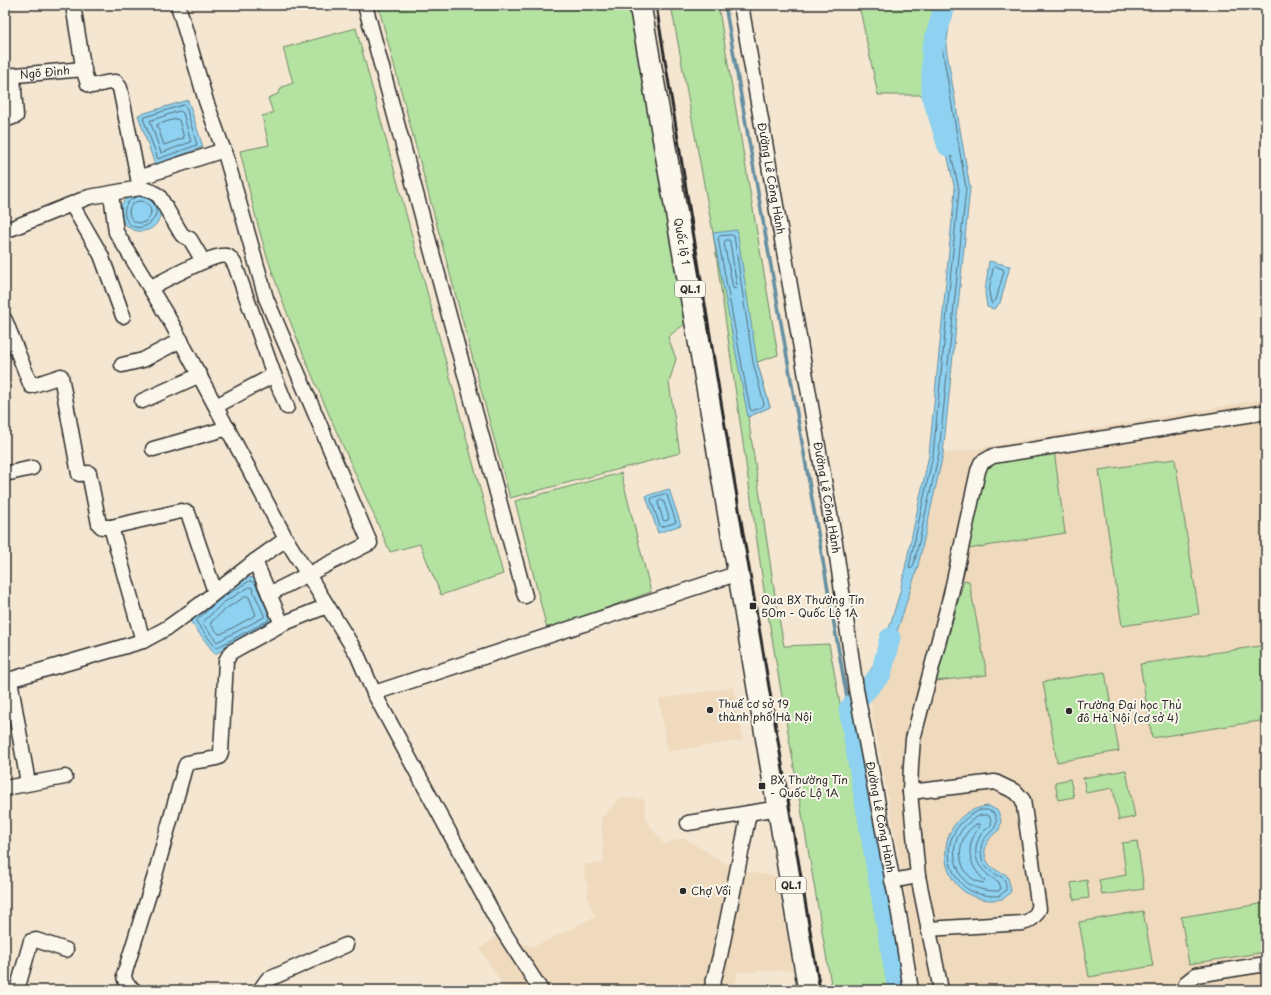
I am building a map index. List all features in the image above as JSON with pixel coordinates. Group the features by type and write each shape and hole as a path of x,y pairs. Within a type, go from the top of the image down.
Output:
{"highway":[{"name":"Quốc lộ 1","path":"640,5 739,573"},
{"name":"QL.1","path":"739,573 809,990"}],"street":[{"path":"72,5 88,84 91,86 116,82 120,88 139,183 159,196 182,235 190,239 203,261"},
{"path":"179,5 206,101 224,150 266,298 370,543 269,594"},
{"path":"365,5 525,596"},
{"name":"Đường Lê Công Hành","path":"741,5 835,543 856,689 911,990"},
{"name":"Ngõ Đình","path":"9,76 84,69"},
{"path":"5,120 16,116 9,76"},
{"path":"5,231 89,197 111,194 224,150"},
{"path":"111,194 116,232 151,287 181,340 286,539 356,654 374,692 501,928 540,990"},
{"path":"72,205 101,255 123,316"},
{"path":"151,287 203,261 227,256 233,261 287,407"},
{"path":"5,320 32,386 61,376 79,474 89,473 99,524 102,527 111,527 181,511 188,513 215,592"},
{"path":"122,365 143,360 181,340"},
{"path":"142,401 200,375"},
{"path":"216,406 274,375"},
{"path":"941,990 918,876 910,792 913,740 951,594 978,471 982,463 993,456 1266,412"},
{"path":"153,449 228,428"},
{"path":"5,474 32,468"},
{"path":"111,527 143,641"},
{"path":"28,783 8,681 143,641 173,624 286,539"},
{"path":"255,561 282,624"},
{"path":"374,692 739,573"},
{"path":"134,990 125,982 124,975 155,875 185,767 187,763 212,760 219,757 221,752 226,661 231,652 282,624 328,606"},
{"path":"5,788 65,777"},
{"path":"910,792 995,782 1016,792 1023,800 1039,909 1030,921 1023,923 928,929"},
{"path":"688,823 779,808"},
{"path":"711,990 749,813"},
{"path":"892,881 918,876"},
{"path":"17,990 31,941 36,940 66,950"},
{"path":"260,990 267,980 346,945"},
{"path":"1183,990 1187,982 1196,975 1266,964"}],"shaded area":[{"name":"Trường Đại học Thủ đô Hà Nội (cơ sở 4)","path":"1266,399 1266,990 920,990 901,868 867,686 888,660 918,566 943,454"},
{"path":"734,687 743,740 667,752 659,699"},
{"name":"Chợ Vồi","path":"620,798 644,799 646,820 664,844 684,838 723,862 749,872 776,876 793,970 738,972 734,990 506,990 480,949 497,936 533,947 595,917 587,897 588,886 584,876 585,864 604,863 601,818"}],"green space":[{"path":"378,5 630,5 686,323 668,337 676,359 669,383 680,453 510,498"},
{"path":"671,5 718,5 778,355 757,362 770,407 748,417 784,646 829,644 893,990 832,990 765,597 713,233"},
{"path":"859,5 940,5 933,36 934,95 878,95"},
{"path":"356,28 503,574 441,595 420,544 390,552 292,327 261,238 240,151 269,145 262,116 273,113 268,98 278,94 282,87 293,83 283,48"},
{"path":"1054,450 1065,533 968,549 985,467 990,459"},
{"path":"1175,459 1199,614 1122,626 1099,470"},
{"path":"621,473 651,592 547,629 515,501"},
{"path":"964,580 969,581 987,675 936,681"},
{"path":"1266,645 1266,720 1152,738 1140,664"},
{"path":"1105,672 1119,751 1057,762 1043,682"},
{"path":"1126,770 1135,817 1119,820 1113,788 1086,793 1083,778"},
{"path":"1070,779 1074,797 1058,800 1055,782"},
{"path":"1137,841 1144,889 1102,895 1099,880 1126,875 1122,843"},
{"path":"1087,880 1089,898 1074,900 1071,883"},
{"path":"1266,903 1266,952 1189,964 1181,917"},
{"path":"1143,911 1153,966 1089,977 1079,922"}],"water":[{"path":"940,5 956,5 949,26 946,47 970,188 943,454 918,566 888,660 867,686 866,677 882,652 900,592 929,455 955,190 934,95 933,36"},
{"path":"188,100 203,147 155,165 138,115"},
{"path":"149,194 160,209 159,219 155,226 149,230 142,231 128,227 121,215 121,207 123,202 128,197"},
{"path":"737,230 757,362 770,407 748,417 713,233"},
{"path":"989,261 1010,266 1000,303 994,309 987,307 985,292"},
{"path":"669,489 681,525 658,533 646,496"},
{"path":"249,577 258,579 273,620 272,623 215,654 190,621 218,596"},
{"path":"989,806 998,811 1001,821 999,830 987,844 985,855 990,866 1007,876 1011,891 1004,898 997,900 990,900 971,895 957,885 948,870 946,854 948,837 956,822 970,811"}],"waterway":[{"path":"725,5 849,709"},
{"path":"945,5 932,49 932,95 948,146"},
{"path":"890,638 881,674 849,709 898,990"}],"railway":[{"path":"656,5 820,990"}],"place":[{"name":"Qua BX Thường Tín 50m - Quốc Lộ 1A","path":"753,606"},
{"name":"Thuế cơ sở 19 thành phố Hà Nội","path":"710,710"},
{"name":"Trường Đại học Thủ đô Hà Nội (cơ sở 4)","path":"1069,711"},
{"name":"BX Thường Tín - Quốc Lộ 1A","path":"762,786"},
{"name":"Chợ Vồi","path":"683,891"}]}
